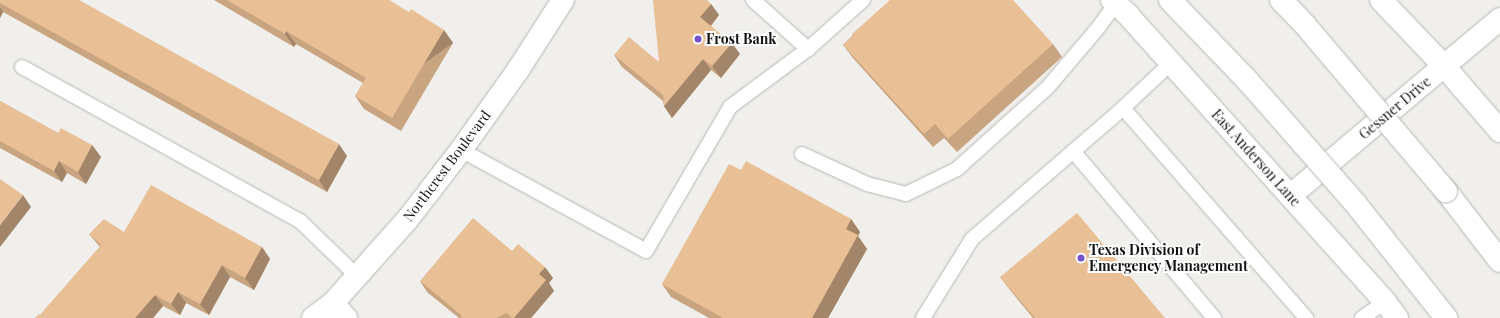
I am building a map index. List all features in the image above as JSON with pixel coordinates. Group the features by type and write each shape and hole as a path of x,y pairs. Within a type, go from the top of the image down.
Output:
{"main road":[{"name":"Northcrest Boulevard","path":"313,318 340,310 357,276 407,220 461,150 518,70 563,0"},
{"path":"1170,0 1247,80 1350,197 1446,318"},
{"path":"1281,0 1305,25 1446,191 1500,261"},
{"path":"1382,0 1444,66 1500,131"},
{"name":"East Anderson Lane","path":"1114,2 1171,63 1391,310"},
{"name":"Gessner Drive","path":"1290,196 1500,19"},
{"path":"1446,191 1500,236"}],"lane":[{"path":"753,0 808,49"},
{"path":"461,150 646,252 730,107 808,49 863,0"},
{"path":"802,154 867,184 906,194 957,169 1048,87 1098,28 1114,2"},
{"path":"923,318 972,239 1123,108 1171,63"},
{"path":"22,67 300,221 357,276"},
{"path":"1123,108 1306,318"},
{"path":"1074,151 1214,318"},
{"path":"1362,318 1391,310"}],"building":[{"path":"0,0 79,0 339,144 319,180 0,3"},
{"path":"227,0 389,0 409,12 411,9 444,30 392,118 355,96 366,78 286,31 285,34"},
{"path":"653,0 707,0 711,4 700,17 732,43 712,66 703,59 664,106 663,95 614,55 629,37 659,62"},
{"path":"890,0 1013,0 1053,44 948,139 935,124 924,134 843,45 854,35 852,34"},
{"path":"0,101 58,133 61,128 92,145 78,172 59,161 54,171 0,141"},
{"path":"746,161 851,219 846,229 858,235 812,318 723,318 662,284 729,164 741,170"},
{"path":"0,179 23,195 0,225"},
{"path":"151,185 262,247 245,278 222,265 200,304 178,292 171,304 155,295 135,318 35,318 39,314 40,315 101,245 89,234 104,219 124,232"},
{"name":"Texas Division of Emergency Management","path":"1077,213 1165,318 1035,318 1000,277"},
{"path":"473,218 512,251 518,244 545,267 539,274 546,280 514,318 507,313 496,318 462,318 461,315 420,281"}],"place":[{"name":"Frost Bank","path":"698,39"},
{"name":"Texas Division of Emergency Management","path":"1081,258"}]}
